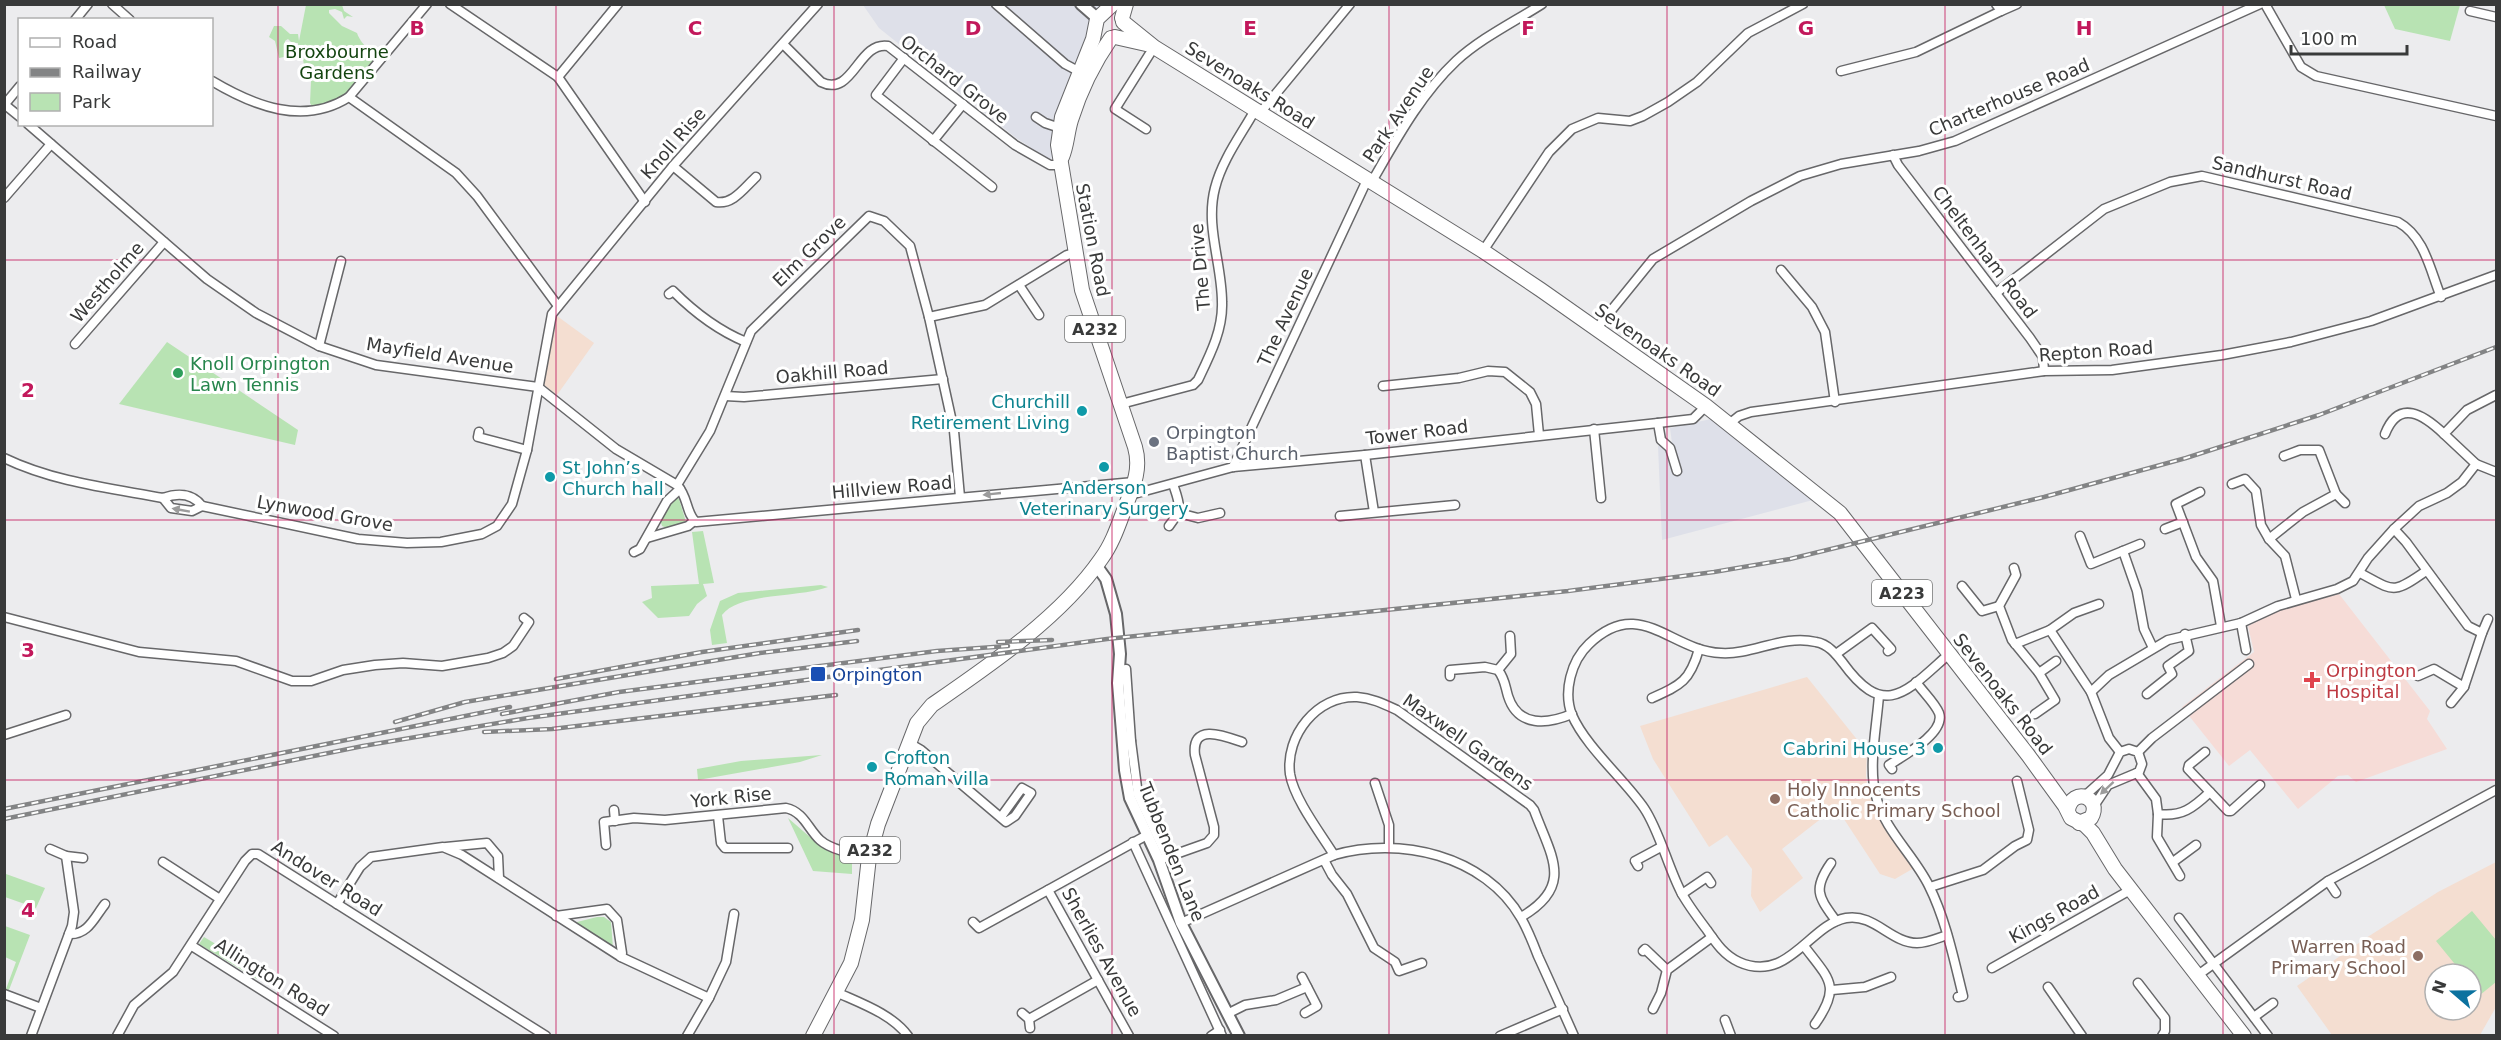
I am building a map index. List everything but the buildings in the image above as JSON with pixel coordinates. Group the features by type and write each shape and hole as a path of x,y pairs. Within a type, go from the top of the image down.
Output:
{"main road":[{"name":"Sevenoaks Road","path":"1103,15 1116,12 1124,15 1154,47"},
{"name":"Station Road","path":"909,743 926,710 1022,639 1067,597 1096,565 1108,546 1132,488 1138,464 1137,453 1086,303 1074,253 1061,162 1066,147 1064,129 1080,72 1103,15"},
{"path":"1103,15 1102,36 1113,38"},
{"name":"Station Road","path":"1064,129 1089,75 1113,38 1122,30 1124,15"},
{"name":"Sevenoaks Road","path":"1113,38 1131,39 1154,47 1483,251 1597,328 1729,424 1844,517 2068,810"},
{"name":"A232","path":"813,1035 846,976 856,945 864,906 869,857 880,817 909,743"},
{"name":"Sevenoaks Road","path":"2051,785 2069,795 2079,796"},
{"path":"2068,810 2070,802 2079,796"},
{"name":"A223","path":"2079,796 2089,798 2095,808 2106,854"},
{"path":"2079,823 2091,818 2095,808"},
{"name":"A223","path":"2068,810 2071,818 2089,828 2132,889 2244,1035"}],"street":[{"path":"77,18 88,4"},
{"path":"112,4 128,18"},
{"path":"213,82 247,100 286,111 321,110 349,97 427,4"},
{"path":"450,4 558,77 645,202"},
{"path":"558,77 618,4"},
{"name":"Knoll Rise","path":"558,306 673,166 818,4"},
{"path":"996,4 1065,64 1080,72"},
{"path":"1081,4 1103,15"},
{"name":"The Drive","path":"1121,404 1193,385 1198,380 1216,342 1222,302 1213,222 1215,189 1221,169 1257,112 1350,4"},
{"name":"Park Avenue","path":"1369,182 1431,88 1457,60 1478,44 1542,4"},
{"path":"1483,251 1549,153 1572,129 1598,118 1630,121 1643,116 1696,82 1748,33 1803,4"},
{"path":"1841,71 1916,52 1999,8 2017,4"},
{"name":"Charterhouse Road","path":"1597,328 1653,259 1689,236 1800,176 1841,164 1919,151 1955,141 2260,4"},
{"path":"2265,4 2301,67 2316,76 2496,116"},
{"path":"2470,11 2496,17"},
{"name":"Orchard Grove","path":"783,44 829,86 838,85 873,47 888,46 1015,146 1050,165 1061,162"},
{"path":"1146,129 1115,110 1154,47"},
{"path":"904,58 876,95 992,187"},
{"path":"18,88 5,104 18,115"},
{"path":"349,97 456,173 477,196 558,306"},
{"path":"933,141 963,104"},
{"path":"1036,117 1064,129"},
{"name":"Mayfield Avenue","path":"30,126 216,286 256,313 319,346 376,365 538,387"},
{"path":"4,198 51,144"},
{"name":"Cheltenham Road","path":"1893,155 1898,165 2043,357 2044,371"},
{"path":"673,166 716,202 723,204 732,200 756,177"},
{"name":"Sandhurst Road","path":"1996,293 2104,210 2170,182 2202,176 2398,222 2414,234 2421,244 2441,297"},
{"name":"The Avenue","path":"1233,467 1369,182"},
{"name":"Elm Grove","path":"634,552 640,549 667,501 679,487 702,447 751,331 868,216 884,221 909,246 929,317 954,431 960,498"},
{"name":"Westholme","path":"75,344 164,242"},
{"path":"929,317 986,305 1067,255 1074,253"},
{"path":"319,346 341,261"},
{"path":"1781,270 1812,307 1825,332 1835,402"},
{"name":"Repton Road","path":"1729,424 1739,416 1751,412 2044,371 2112,370 2222,355 2291,342 2371,321 2496,275"},
{"path":"1019,285 1040,315"},
{"path":"669,294 673,291 695,313 712,325 746,342"},
{"name":"Lynwood Grove","path":"4,458 32,471 63,480 163,498 174,494 196,498 202,506 358,539 407,543 441,542 482,534 497,526 507,515 512,504 527,450 552,314 558,306"},
{"path":"1383,386 1459,378 1488,371 1505,372 1530,392 1536,404 1539,435"},
{"name":"Oakhill Road","path":"725,396 744,397 943,379"},
{"path":"538,387 616,449 679,487 687,500 694,521"},
{"path":"2444,434 2467,410 2496,395"},
{"name":"Tower Road","path":"1132,488 1173,484 1233,467 1693,419 1706,406"},
{"path":"2385,434 2396,417 2413,413 2427,418 2476,464 2496,472"},
{"path":"1658,423 1661,440 1670,448 1677,471"},
{"path":"1594,429 1601,498"},
{"path":"479,432 478,437 527,450"},
{"path":"2284,456 2300,450 2319,450 2336,494 2345,503"},
{"path":"1365,455 1374,512"},
{"path":"2091,692 2109,675 2153,648 2185,634 2241,622 2296,600 2337,589 2353,581 2368,558 2394,529 2419,506 2447,493 2462,482 2476,464"},
{"path":"2232,484 2245,479 2256,491 2261,525 2269,539 2285,556 2296,600"},
{"path":"1169,526 1179,513 1180,506 1173,484"},
{"name":"Hillview Road","path":"647,538 687,526 694,521 960,498 1132,488"},
{"path":"2200,492 2176,504 2196,556 2213,581 2221,627"},
{"path":"2269,539 2303,512 2336,494"},
{"name":"Lynwood Grove","path":"163,498 171,508 192,512 202,506"},
{"path":"1340,516 1455,505"},
{"path":"1179,513 1198,518 1220,513"},
{"path":"2165,529 2183,522"},
{"path":"2394,529 2468,626 2482,633"},
{"path":"2080,536 2091,564 2140,544"},
{"path":"2123,551 2137,591 2144,629 2153,648"},
{"name":"Tubbenden Lane","path":"1096,565 1106,579 1116,614 1120,654 1118,683 1126,741 1128,791 1147,835 1163,859 1181,923 1239,1035"},
{"path":"1962,586 1982,611 1999,606 2016,575 2014,568"},
{"path":"2360,573 2379,585 2392,589 2405,586 2426,571"},
{"path":"2014,644 2050,630 2074,613 2099,604"},
{"path":"1999,606 2014,644 2038,673 2055,700 2035,714"},
{"path":"4,617 139,652 236,661 292,681 311,681 343,670 375,665 403,663 442,666 488,658 503,653 513,646 529,622 524,618"},
{"path":"2451,703 2464,687 2488,619"},
{"path":"2241,622 2246,650"},
{"path":"1947,935 1917,943 1905,940 1861,918 1848,917 1836,921 1779,963 1753,966 1725,954 1682,894 1646,810 1585,735 1572,714 1568,691 1570,676 1587,646 1609,630 1619,626 1641,624 1711,653 1746,652 1783,641 1816,641 1827,646 1836,654 1857,683 1867,691 1879,695 1891,696 1916,682 1949,654"},
{"path":"1836,654 1872,628 1891,649 1888,651"},
{"path":"2050,630 2091,692 2109,738 2120,752"},
{"path":"2148,694 2172,675 2168,666 2189,651 2185,634"},
{"path":"1498,670 1511,654 1510,636"},
{"path":"1652,698 1678,686 1694,665 1699,649"},
{"path":"2038,673 2056,661"},
{"path":"2138,752 2152,738 2249,664"},
{"path":"1450,676 1450,670 1485,667 1498,670 1505,679 1508,697 1514,709 1522,716 1541,723 1572,714"},
{"path":"1126,669 1126,741 1138,795 1163,859 1207,843 1214,835 1214,827 1195,756 1198,739 1204,734 1213,733 1242,742"},
{"path":"2418,676 2434,669 2464,687"},
{"path":"1892,769 1889,765 1935,733 1940,724 1939,714 1916,682"},
{"path":"1879,695 1874,769 1876,797 1885,820 1930,888 1947,935 1963,996 1958,997"},
{"name":"Maxwell Gardens","path":"1334,855 1299,796 1290,775 1290,752 1299,730 1314,713 1333,702 1356,696 1375,700 1397,710 1534,810 1556,870 1552,886 1545,899 1521,917"},
{"path":"4,735 66,715"},
{"path":"909,743 921,750 1001,817"},
{"path":"2079,796 2101,781 2115,764 2120,752 2129,749 2138,752"},
{"path":"2138,752 2142,764 2138,773"},
{"path":"2205,752 2188,765 2188,769 2228,811 2231,811 2260,785"},
{"path":"2115,764 2119,772 2126,776"},
{"path":"2095,808 2104,789 2113,782 2138,773"},
{"path":"2138,773 2156,799 2157,837 2180,876"},
{"path":"1930,888 1983,870 2015,846 2027,840 2029,830 2017,781"},
{"path":"1375,783 1389,825 1389,847"},
{"path":"2198,975 2328,881 2496,790"},
{"path":"2158,814 2174,815 2185,812 2210,792"},
{"name":"York Rise","path":"615,820 634,818 665,820 778,809 792,810 801,816 821,841 869,857"},
{"path":"606,845 604,822 615,820 614,810"},
{"path":"717,816 721,843 726,849 788,848"},
{"name":"Sherlies Avenue","path":"1128,1035 1048,890 1147,835"},
{"path":"1133,842 1221,1033 1210,1035"},
{"path":"337,904 360,867 371,857 487,843 498,856 499,878"},
{"path":"2173,862 2196,844"},
{"path":"1181,923 1334,855 1357,848 1389,847 1421,850 1448,859 1473,872 1507,899 1521,917 1574,1035"},
{"path":"1638,866 1635,861 1661,847"},
{"path":"443,848 455,851 621,957 709,998"},
{"path":"50,849 66,856 84,858"},
{"name":"Andover Road","path":"117,1035 134,1005 163,983 192,946 245,861 252,854 258,854 546,1035"},
{"path":"31,1035 69,934 74,912 66,856"},
{"path":"1324,860 1347,894 1374,948 1395,962 1399,971 1422,963"},
{"path":"163,862 220,899"},
{"path":"1831,863 1819,886 1820,899 1836,921"},
{"path":"1682,894 1707,877 1711,883"},
{"path":"2328,881 2336,893"},
{"name":"Kings Road","path":"1992,968 2132,889"},
{"path":"978,929 1048,890"},
{"path":"69,934 79,935 85,931 105,904"},
{"path":"556,916 607,909 617,920 621,957"},
{"path":"687,1035 709,998 726,962 735,914"},
{"path":"2179,918 2268,1035"},
{"path":"1653,1009 1661,993 1667,970 1712,937"},
{"name":"Allington Road","path":"192,946 334,1035"},
{"path":"1804,946 1827,976 1832,990 1828,1004 1815,1024"},
{"path":"1643,951 1645,949 1667,970"},
{"path":"1832,990 1865,987 1891,977"},
{"path":"1302,978 1317,1006 1305,1013"},
{"path":"1027,1020 1098,980"},
{"path":"2138,983 2165,1018 2165,1031 2162,1035"},
{"path":"1229,1013 1245,1005 1276,1000 1307,987"},
{"path":"2048,987 2082,1035"},
{"path":"836,992 900,1025 908,1035"},
{"path":"4,994 41,1008"},
{"path":"2254,1017 2273,1003"},
{"path":"1500,1035 1563,1009"},
{"path":"1725,1020 1731,1035"}],"shaded area":[{"path":"863,5 1112,5 1104,6 1057,126 1051,161 1015,137 879,28"},
{"path":"557,316 594,343 557,395 543,384"},
{"path":"1711,419 1813,500 1662,540 1658,446 1672,443 1670,428"},
{"name":"Orpington Hospital","path":"2339,594 2430,711 2427,719 2447,749 2356,782 2348,775 2338,776 2298,809 2250,750 2229,766 2182,707 2254,652 2248,626 2280,610"},
{"name":"Holy Innocents Catholic Primary School","path":"1807,677 1867,752 1868,792 1878,813 1914,868 1895,879 1880,874 1836,807 1782,849 1803,878 1760,912 1751,896 1752,869 1727,835 1709,847 1653,759 1640,726"},
{"name":"Warren Road Primary School","path":"2496,862 2496,1007 2480,1035 2332,1035 2297,986 2438,892"}],"green space":[{"name":"Broxbourne Gardens","path":"306,5 342,5 344,11 353,17 347,16 344,19 342,12 335,9 329,10 329,13 342,26 357,33 375,57 378,67 373,74 352,87 338,100 313,108 310,103 311,81 306,79 303,59 298,58 298,43 292,43 288,39 285,41 284,57 279,58 275,41 269,37 274,26 281,26 290,34 298,34 299,41"},
{"path":"2384,5 2460,5 2450,41 2395,29"},
{"name":"Knoll Orpington Lawn Tennis","path":"167,342 298,430 295,445 119,404"},
{"path":"676,496 686,522 667,528 662,526 660,519"},
{"path":"703,531 714,583 703,584 707,596 697,604 689,616 658,618 642,602 652,598 651,586 699,584 692,532"},
{"path":"821,585 828,587 742,602 730,608 722,615 727,643 712,645 710,630 720,601 738,593"},
{"path":"822,755 800,762 698,780 697,769 741,761"},
{"path":"788,818 818,844 852,857 852,874 813,871"},
{"path":"6,874 45,888 36,908 5,897"},
{"path":"2472,911 2496,940 2496,982 2483,993 2483,962 2453,962 2436,941"},
{"path":"604,917 611,922 613,948 573,923"},
{"path":"5,926 30,935 9,990 6,989 16,962 5,957"},
{"path":"204,937 261,971 257,979 199,944"}],"railway":[{"path":"4,819 363,746 528,718 1107,639 1568,591 1714,572 1790,559 2044,497 2186,458 2319,415 2496,347"},
{"path":"556,679 702,652 858,630"},
{"path":"998,642 1052,640"},
{"path":"395,722 465,702 760,653 857,641"},
{"path":"502,714 619,692 937,651 1008,646"},
{"path":"484,732 552,729 836,695"},
{"path":"4,809 510,707"}],"place":[{"name":"Knoll Orpington Lawn Tennis","path":"178,373"},
{"name":"Churchill Retirement Living","path":"1082,411"},
{"name":"Orpington Baptist Church","path":"1154,442"},
{"name":"Anderson Veterinary Surgery","path":"1104,467"},
{"name":"St John’s Church hall","path":"550,477"},
{"name":"Orpington","path":"818,674"},
{"name":"Orpington Hospital","path":"2312,680"},
{"name":"Cabrini House 3","path":"1938,748"},
{"name":"Crofton Roman villa","path":"872,767"},
{"name":"Holy Innocents Catholic Primary School","path":"1775,799"},
{"name":"Warren Road Primary School","path":"2418,956"}]}
